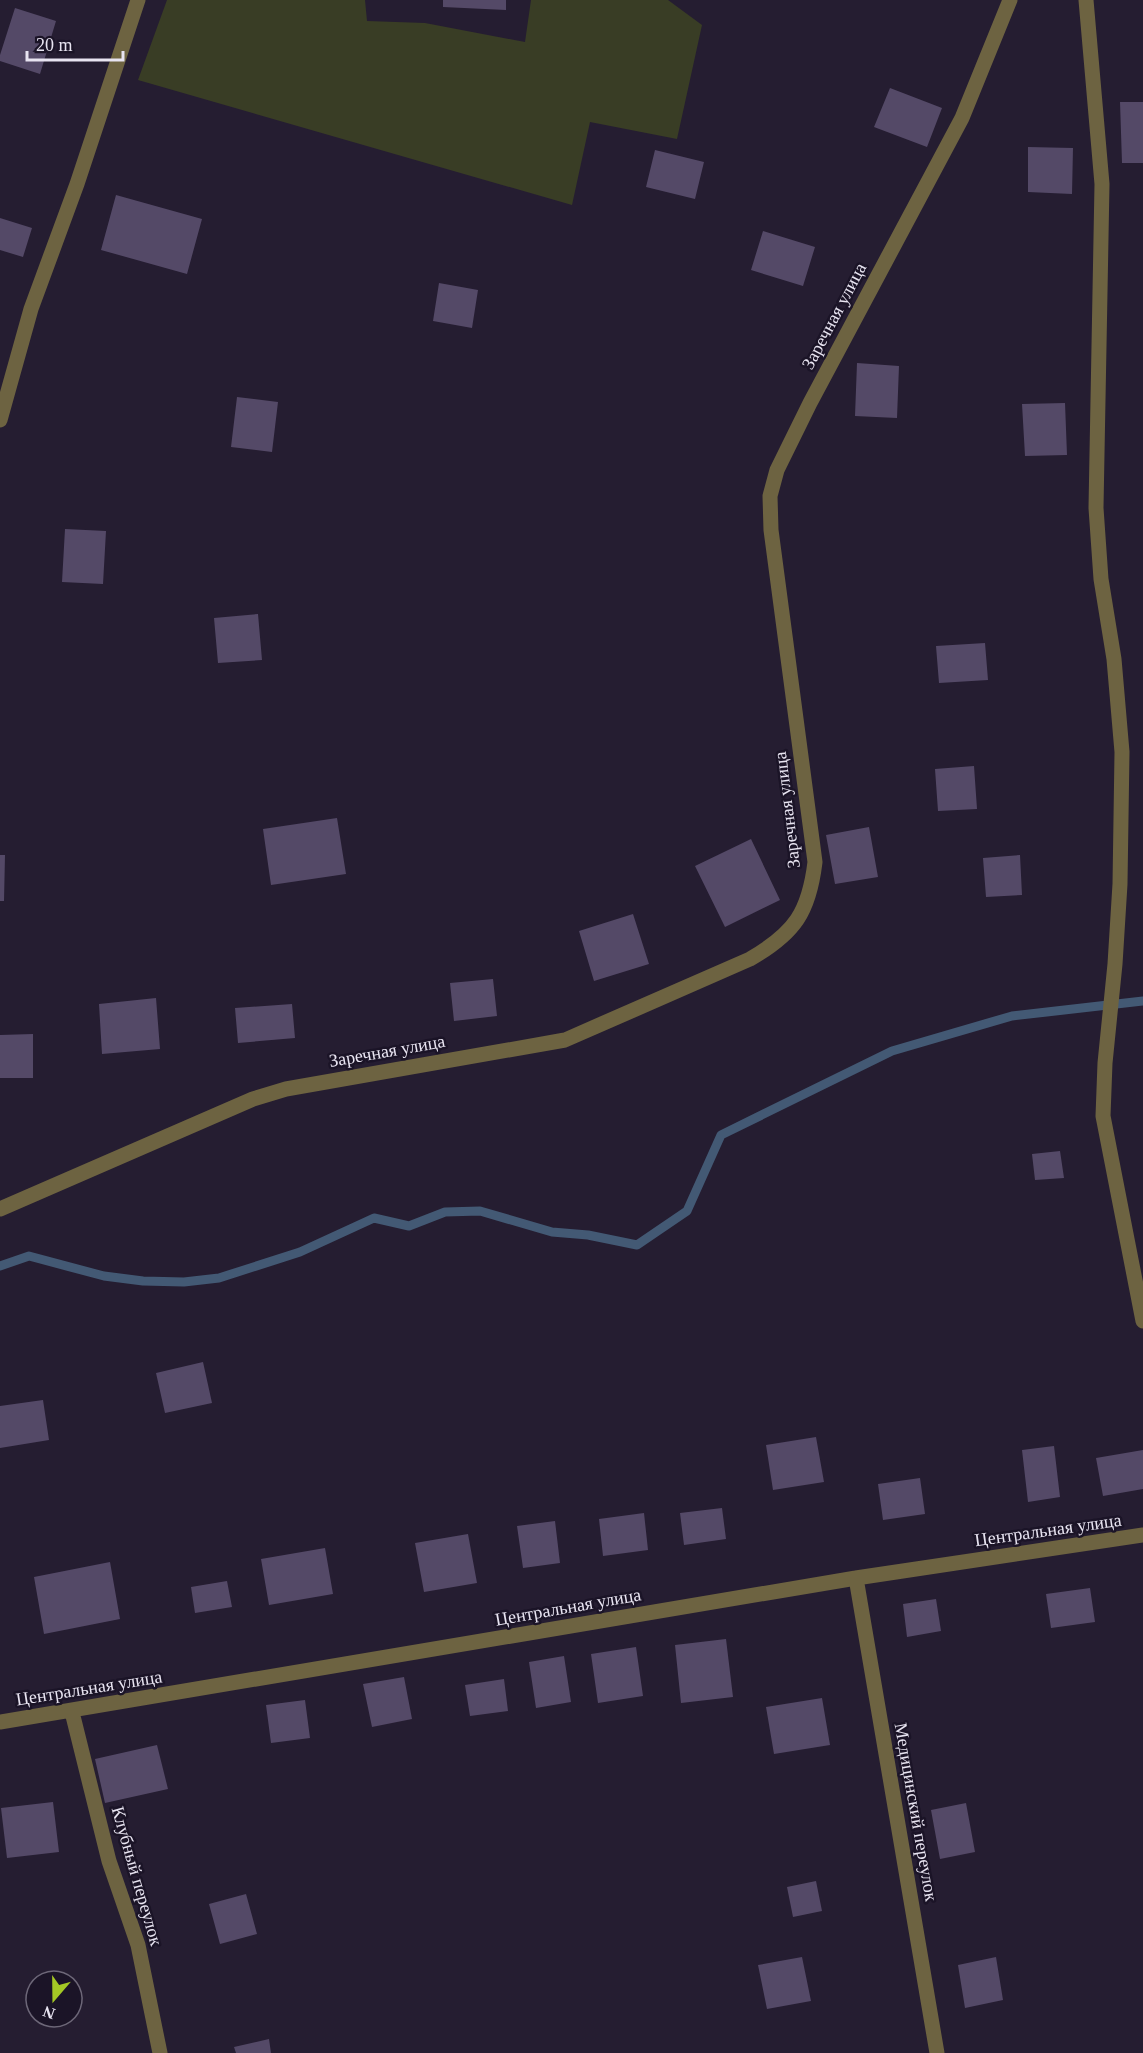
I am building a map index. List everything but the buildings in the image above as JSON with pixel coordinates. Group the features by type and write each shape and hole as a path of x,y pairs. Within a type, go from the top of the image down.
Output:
{"street":[{"path":"0,420 31,309 77,184 138,0"},
{"name":"Заречная улица","path":"0,1209 252,1099 286,1089 565,1040 750,959 774,945 792,927 804,909 812,888 815,862 773,541 770,496 777,470 810,403 962,118 1010,0"},
{"path":"1086,0 1102,184 1096,508 1101,579 1114,659 1122,752 1120,884 1105,1064 1103,1116 1143,1321"},
{"name":"Центральная улица","path":"0,1722 72,1712 856,1578 1143,1535"},
{"name":"Медицинский переулок","path":"856,1578 937,2053"},
{"name":"Клубный переулок","path":"72,1712 109,1862 138,1945 160,2053"}],"green space":[{"path":"167,0 365,0 367,21 425,23 525,42 531,0 668,0 702,25 677,139 590,122 572,205 138,80"}],"waterway":[{"path":"0,1266 29,1256 104,1276 143,1281 184,1282 219,1278 300,1252 374,1218 409,1226 445,1212 480,1211 552,1232 588,1235 637,1245 687,1211 721,1135 892,1051 1012,1016 1143,1001"}]}
